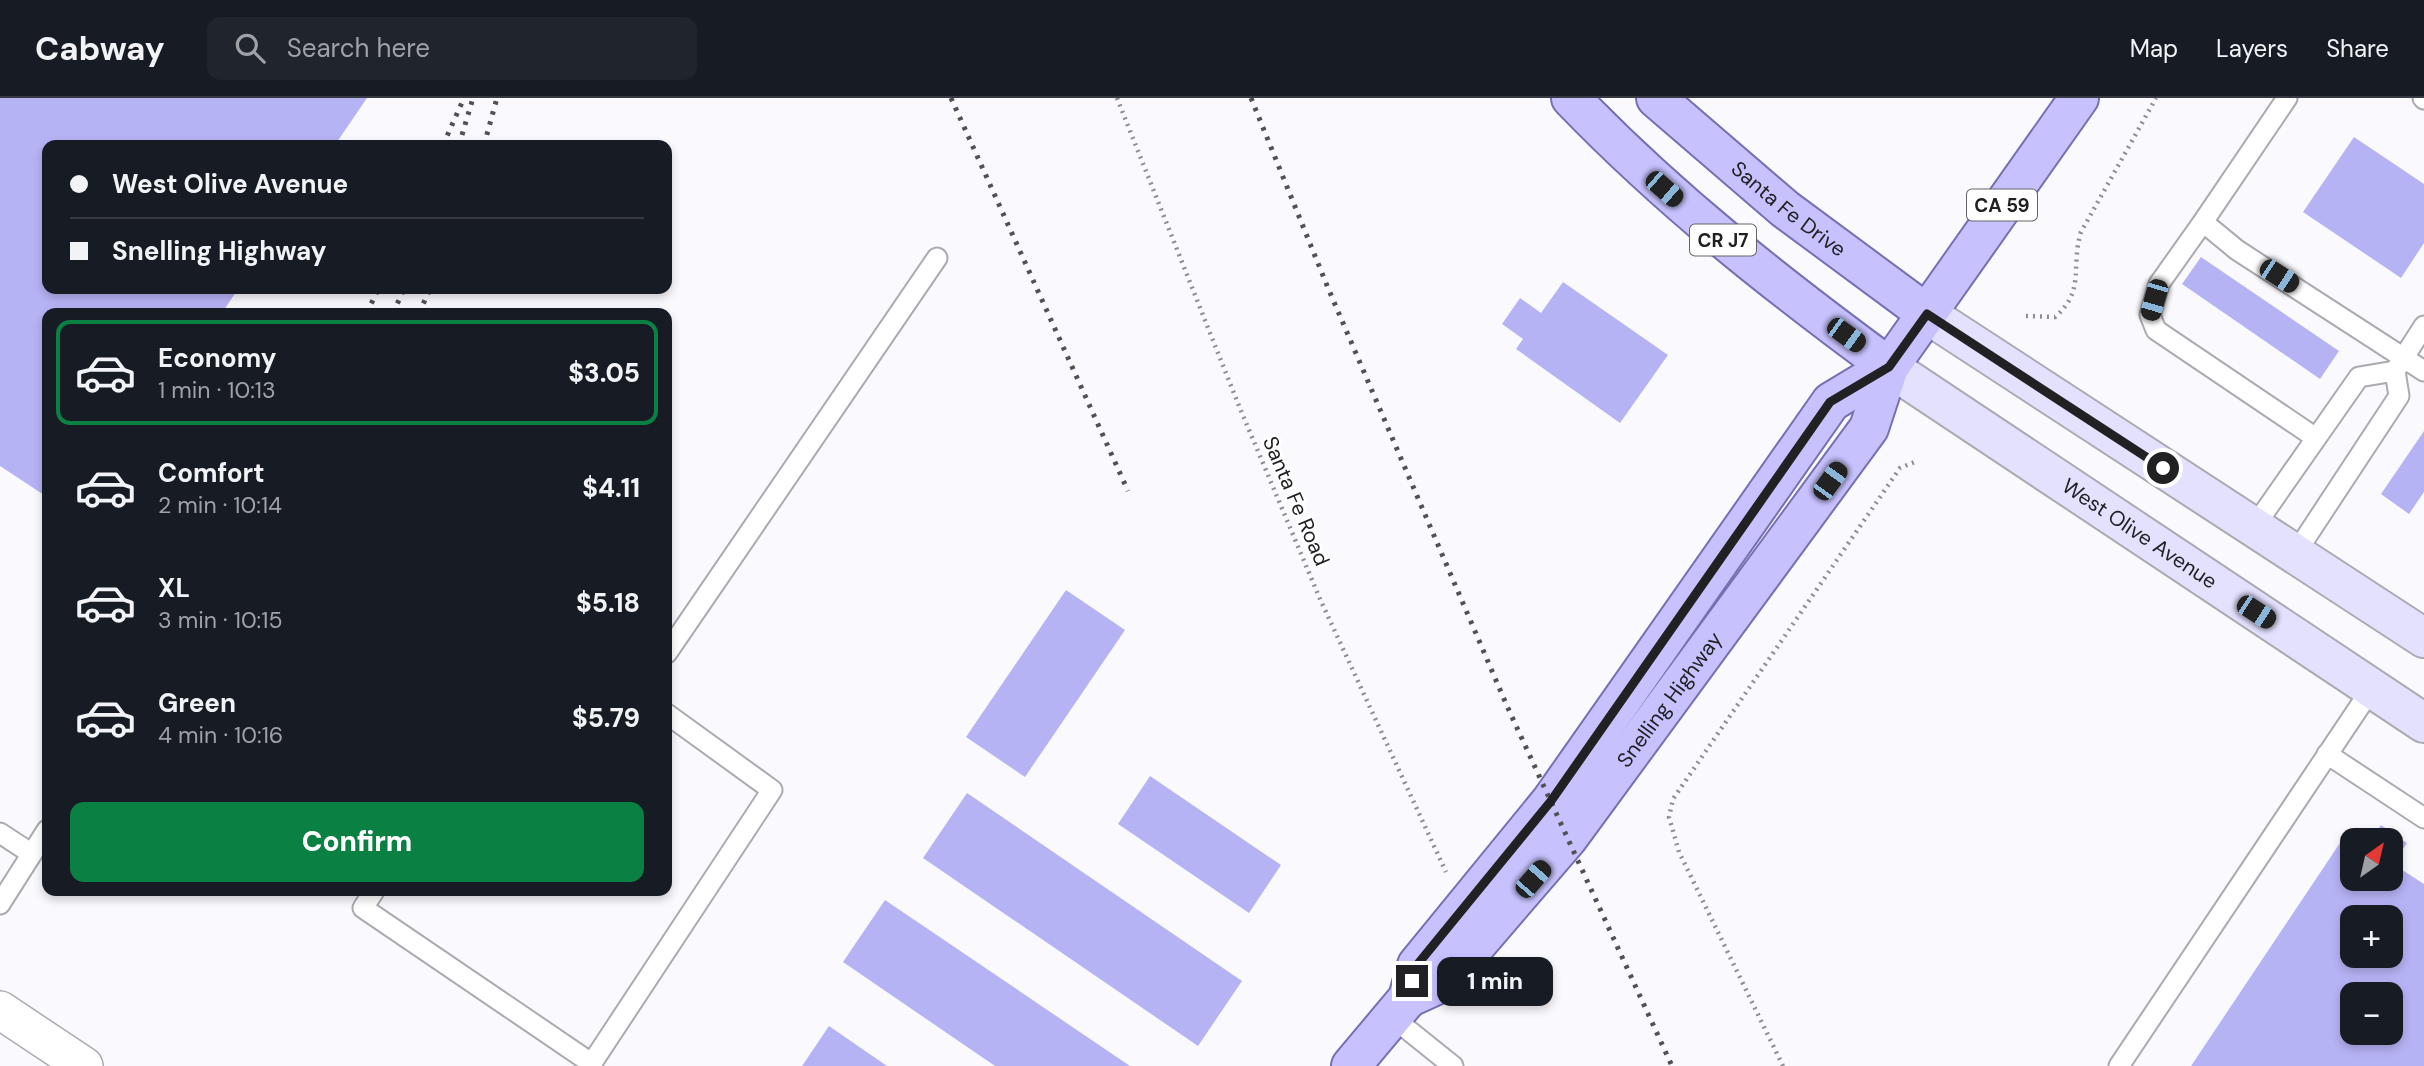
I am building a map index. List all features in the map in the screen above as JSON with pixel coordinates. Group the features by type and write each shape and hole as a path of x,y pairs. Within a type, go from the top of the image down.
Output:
{"main road":[{"name":"CR J7","path":"1571,98 1632,161 1746,260 1889,367"},
{"name":"Santa Fe Drive","path":"1656,98 1785,209 1927,314"},
{"name":"CA 59","path":"1927,314 2079,98"},
{"name":"Snelling Highway","path":"1400,1008 1445,981 1568,838 1869,428 1889,367 1927,314"},
{"path":"1927,314 2424,638"},
{"name":"Snelling Highway","path":"1351,1066 1400,1008 1417,965 1551,801 1830,402 1889,367"},
{"name":"West Olive Avenue","path":"1889,367 2424,723"}],"street":[{"path":"0,1010 62,1060"}],"lane":[{"path":"2287,98 2159,284 2150,316 2156,330 2316,438"},
{"path":"2203,222 2237,250 2399,364 2424,371"},
{"path":"672,646 937,258"},
{"path":"2295,554 2399,396 2399,364 2424,326"},
{"path":"2254,527 2359,377 2399,364"},
{"path":"2119,1066 2372,688"},
{"path":"371,896 363,908 590,1065 772,790 672,718"},
{"path":"2327,754 2424,818"},
{"path":"0,833 32,854"},
{"path":"0,904 42,838"},
{"path":"1400,1008 1453,1066"}],"path":[{"name":"Santa Fe Road","path":"1117,98 1239,406 1320,599 1463,908"},
{"path":"2026,316 2055,317 2070,304 2076,288 2074,254 2081,232 2156,98"},
{"path":"1783,1066 1679,852 1669,817 1673,799 1900,468 1917,461"}],"building":[{"path":"0,98 367,98 338,140 42,140 42,294 235,294 225,308 42,308 42,494 0,466"},
{"path":"2354,137 2424,184 2424,243 2401,278 2303,212"},
{"path":"2201,257 2339,351 2320,379 2182,284"},
{"path":"1563,282 1668,355 1620,423 1516,349 1523,339 1502,324 1520,298 1541,313"},
{"path":"2424,431 2424,492 2409,514 2381,494"},
{"path":"1066,590 1125,630 1025,777 966,737"},
{"path":"1150,776 1281,865 1249,913 1118,824"},
{"path":"967,793 1242,981 1198,1046 923,858"},
{"path":"2340,843 2340,891 2403,891 2403,870 2424,884 2424,1066 2191,1066"},
{"path":"885,900 1130,1066 995,1066 843,962"},
{"path":"829,1026 887,1066 802,1066"}],"railway":[{"path":"445,140 464,98"},
{"path":"460,140 473,98"},
{"path":"485,140 497,98"},
{"path":"951,98 1128,491"},
{"path":"1251,98 1328,288 1507,706 1672,1066"},
{"path":"369,308 376,294"},
{"path":"395,308 402,294"},
{"path":"421,308 428,294"}],"route":[{"path":"1412,981 1417,965 1551,801 1830,402 1889,367 1927,314 2163,468"}]}
